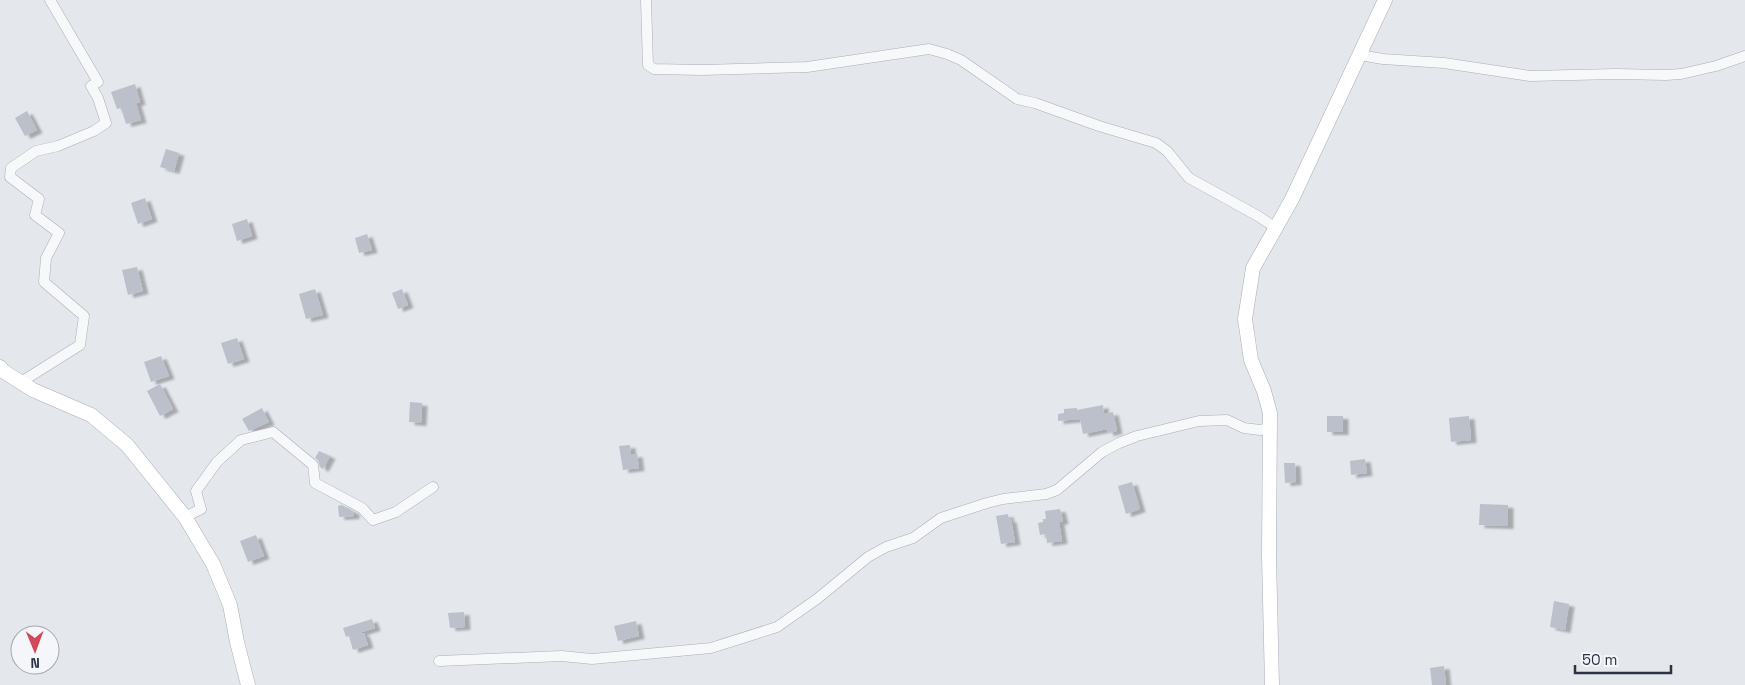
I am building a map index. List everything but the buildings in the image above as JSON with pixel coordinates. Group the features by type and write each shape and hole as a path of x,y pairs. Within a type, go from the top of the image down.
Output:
{"main road":[{"path":"1272,685 1269,556 1270,412 1264,391 1251,360 1245,320 1253,268 1292,199 1385,0"},
{"path":"0,366 4,371 33,390 91,415 127,445 185,516 213,564 230,605 248,685"}],"street":[{"path":"21,382 80,346 84,316 44,282 46,258 59,233 35,215 38,199 10,177 11,168 36,151 58,146 94,131 106,123 98,98 91,86 98,82 50,0"},
{"path":"646,0 648,65 654,69 807,68 928,49 961,60 1017,99 1156,143 1167,151 1189,178 1276,228"},
{"path":"1360,55 1383,59 1444,63 1530,76 1674,74 1716,66 1745,56"},
{"path":"439,661 562,656 592,659 711,648 776,627 817,599 868,558 886,547 913,538 941,518 1003,499 1046,494 1057,490 1102,452 1119,443 1137,436 1199,421 1227,420 1244,428 1260,430 1270,428"},
{"path":"185,516 201,510 196,491 217,462 240,440 273,432 314,465 315,483 362,508 373,520 396,512 433,487"}]}
